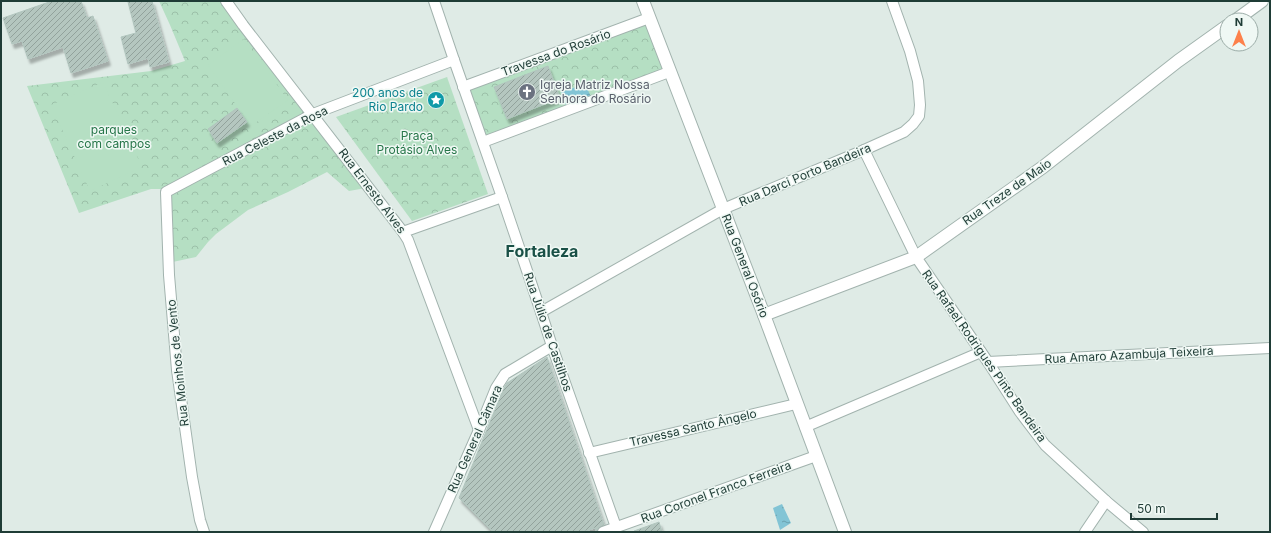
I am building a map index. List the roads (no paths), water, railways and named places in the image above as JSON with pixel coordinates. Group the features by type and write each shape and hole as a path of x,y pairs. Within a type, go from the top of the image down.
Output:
{"street":[{"name":"Rua Ernesto Alves","path":"226,1 408,240 479,430"},
{"name":"Rua Júlio de Castilhos","path":"434,1 589,453 616,527"},
{"name":"Rua General Osório","path":"643,1 669,72 764,315 845,532"},
{"name":"Rua Darci Porto Bandeira","path":"541,312 723,209 904,132 913,124 918,116 920,105 918,81 910,51 892,1"},
{"path":"1247,12 1262,1"},
{"name":"Travessa do Rosário","path":"463,87 649,18"},
{"name":"Rua Treze de Maio","path":"764,315 916,257 1043,167 1219,32"},
{"name":"Rua Celeste da Rosa","path":"166,192 313,114 454,60"},
{"path":"483,142 669,72"},
{"name":"Rua Rafael Rodrigues Pinto Bandeira","path":"864,150 916,257 988,362 1020,412 1045,445 1106,501 1143,532"},
{"name":"Rua Moinhos de Vento","path":"166,192 169,275 177,370 192,477 200,520 204,532"},
{"path":"403,232 502,197"},
{"name":"Rua General Câmara","path":"434,532 496,388 505,374 552,346"},
{"name":"Rua Amaro Azambuja Teixeira","path":"988,362 1270,348"},
{"path":"805,426 981,352"},
{"name":"Travessa Santo Ângelo","path":"589,453 796,404"},
{"name":"Rua Coronel Franco Ferreira","path":"602,532 816,456"},
{"path":"1085,532 1106,501"}],"water":[{"path":"585,84 592,99 567,108 561,92"},
{"path":"782,504 791,523 780,530 773,508"}],"place":[{"name":"Igreja Matriz Nossa Senhora do Rosário","path":"527,92"},
{"name":"200 anos de Rio Pardo","path":"436,100"}],"district":[{"name":"Fortaleza","path":"542,251"}],"park label":[{"name":"parques com campos","path":"114,137"},
{"name":"Praça Protásio Alves","path":"417,143"}]}
